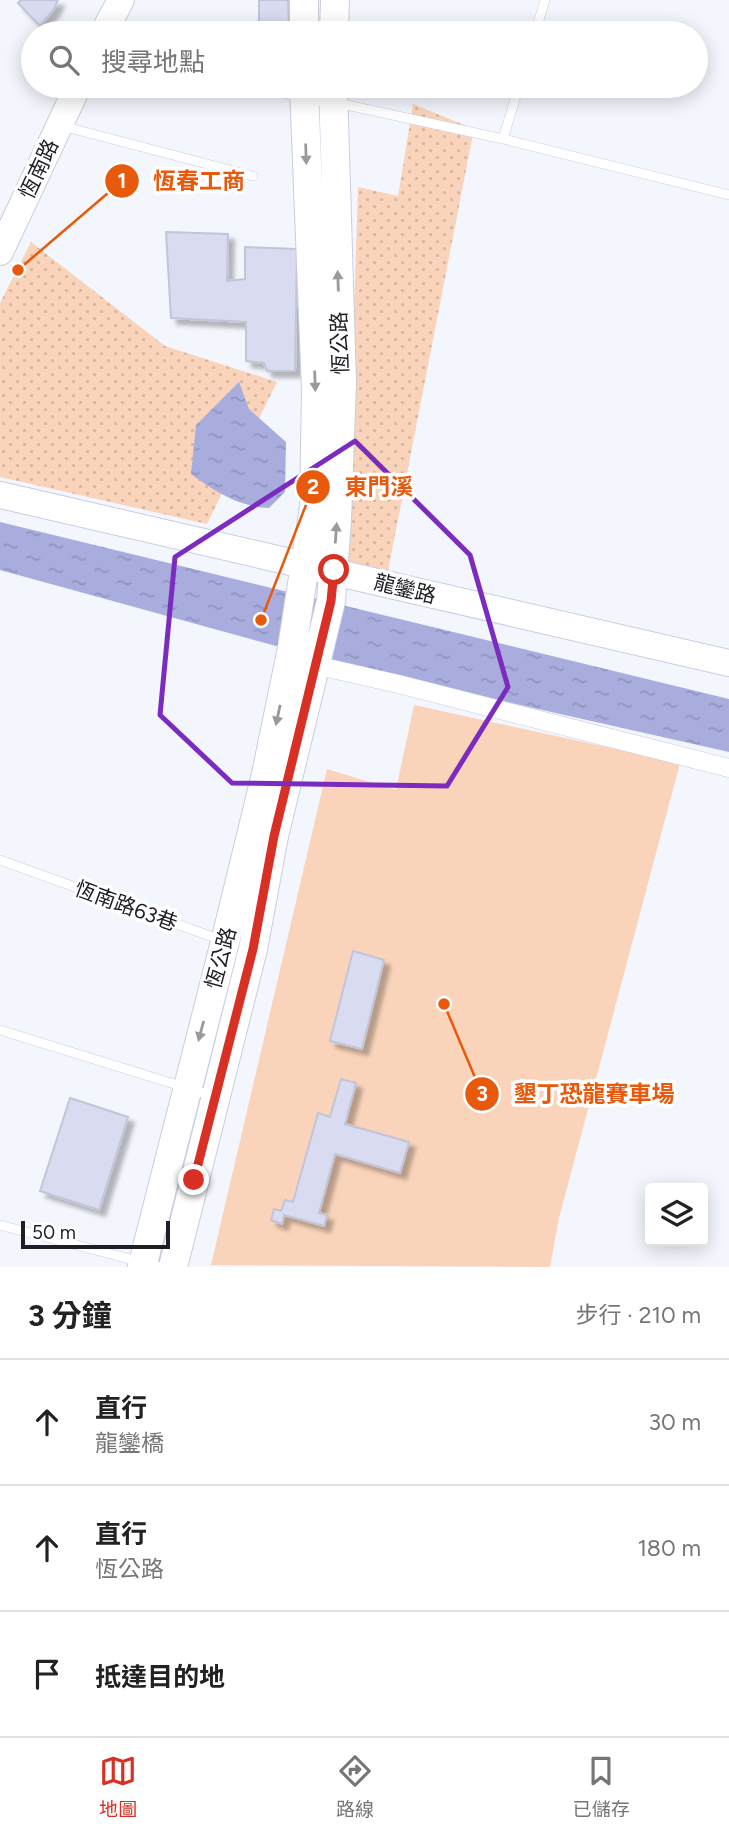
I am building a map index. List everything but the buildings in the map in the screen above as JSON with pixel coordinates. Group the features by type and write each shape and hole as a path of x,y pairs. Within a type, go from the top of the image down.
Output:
{"main road":[{"path":"304,0 304,21"},
{"path":"334,21 335,0"},
{"name":"恆公路","path":"304,98 316,391 314,507 300,593 308,657"},
{"name":"恆公路","path":"173,1267 215,1097 266,774 331,601 342,383 333,98"},
{"name":"恆公路","path":"149,1266 186,1088 239,945"}],"street":[{"path":"115,21 121,0"},
{"name":"恆南路","path":"0,252 73,98"},
{"name":"龍鑾路","path":"0,495 729,663"},
{"path":"308,657 398,684 729,768"}],"lane":[{"path":"539,21 545,0"},
{"path":"348,98 729,195"},
{"path":"503,139 515,98"},
{"path":"60,126 253,176"},
{"name":"恆南路63巷","path":"0,860 239,945"},
{"path":"0,1030 215,1097"},
{"path":"0,1226 149,1266"}],"highlighted area":[{"path":"355,441 470,555 508,687 447,786 232,783 160,715 175,557"}],"shaded area":[{"path":"413,104 474,129 388,571 346,561 358,187 398,196"},
{"path":"31,242 165,346 277,382 207,524 0,477 0,303"},
{"path":"414,705 680,763 559,1218 550,1267 211,1265 327,769 396,790"}],"water":[{"path":"239,382 249,409 286,442 285,492 269,508 237,501 191,474 196,425"},
{"path":"0,522 729,699 729,752 356,668 0,570"}],"place":[{"name":"恆春工商","path":"18,270"},
{"name":"東門溪","path":"261,620"},
{"name":"墾丁恐龍賽車場","path":"444,1004"}],"route":[{"path":"194,1180 253,949 274,836 331,601 334,570"}]}
